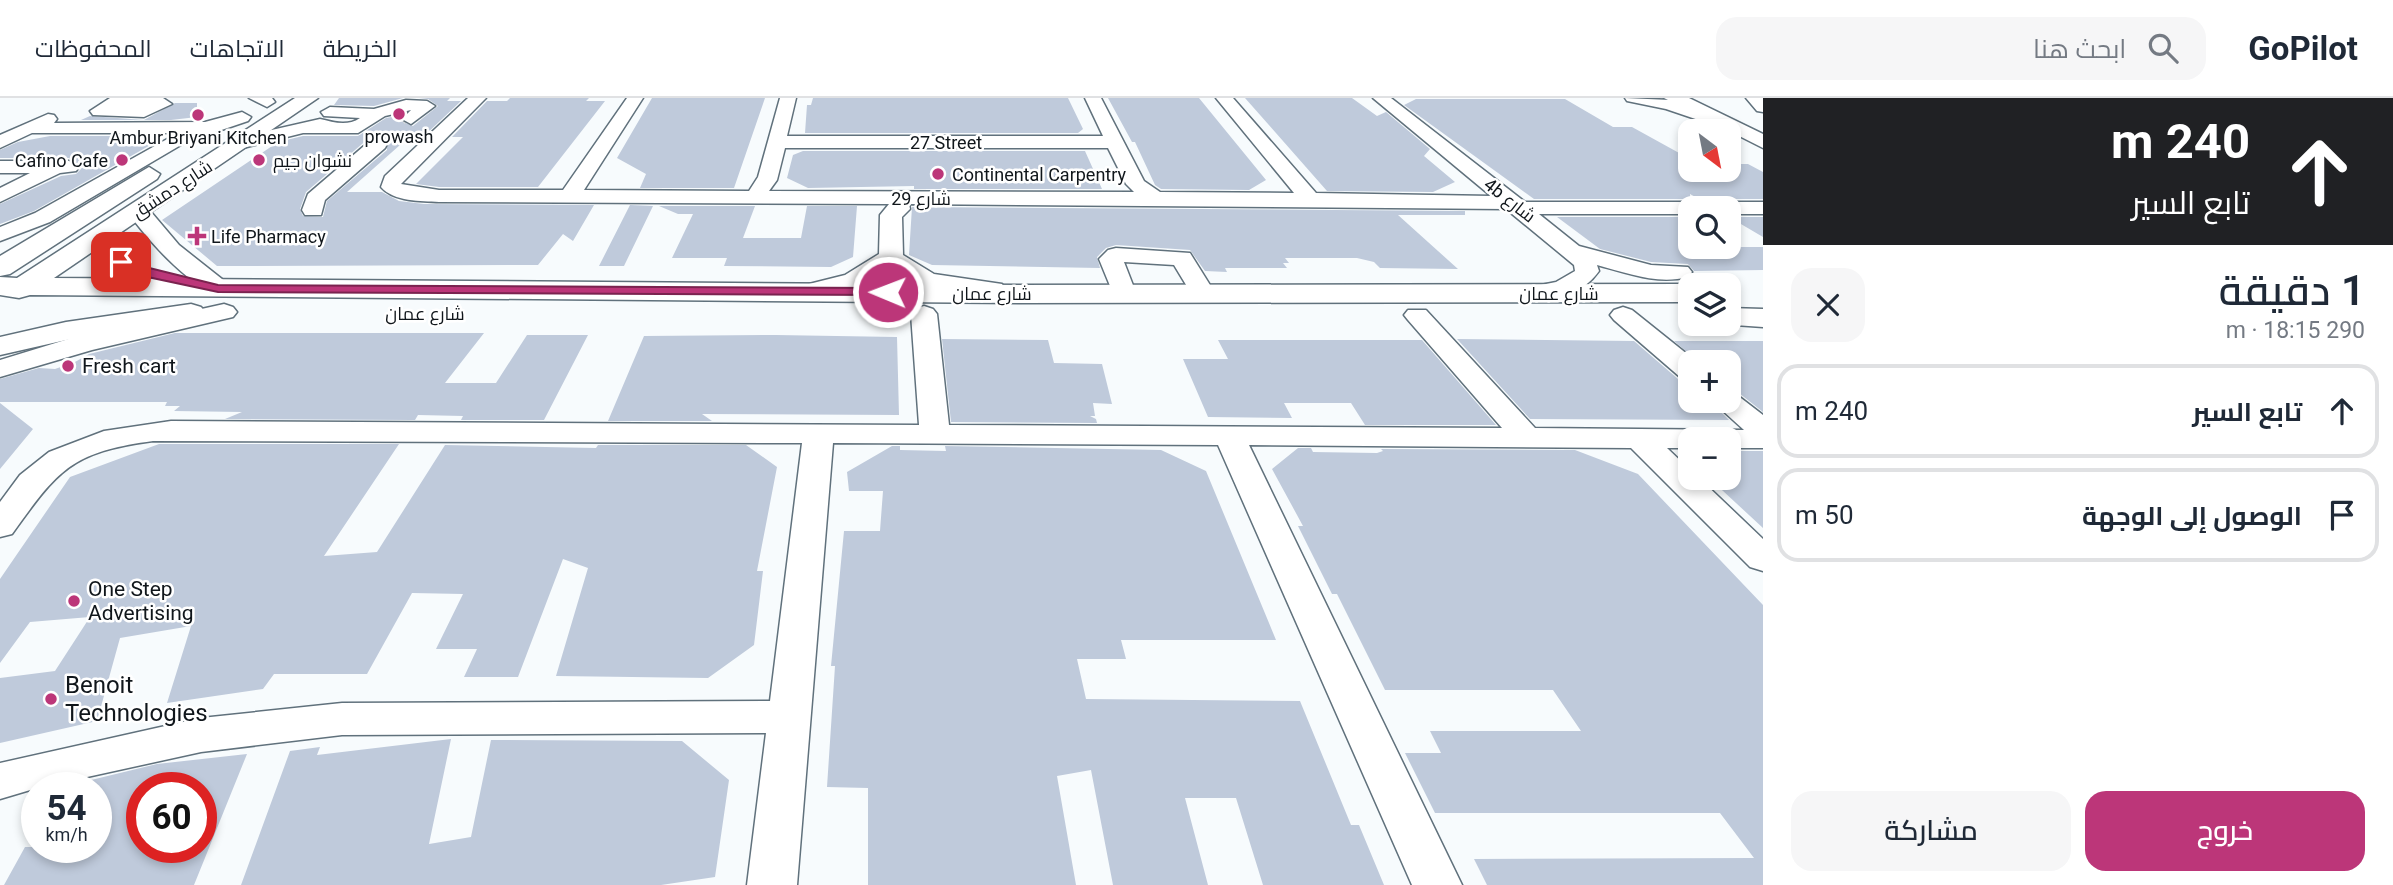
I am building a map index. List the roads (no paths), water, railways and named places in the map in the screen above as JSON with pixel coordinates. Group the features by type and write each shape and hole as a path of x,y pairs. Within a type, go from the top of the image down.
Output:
{"main road":[{"path":"1674,98 1716,119"},
{"path":"1704,98 1763,126"},
{"name":"شارع دمشق","path":"0,268 96,205 195,131 242,117 266,99"},
{"name":"شارع دمشق","path":"4,295 138,211 304,101"},
{"path":"4,295 201,151 195,131"},
{"path":"1741,131 1763,142"},
{"path":"0,246 96,205"},
{"path":"138,211 138,219 123,238 119,259 147,273 221,300"},
{"name":"شارع عمان","path":"4,295 191,313 221,300 514,288 1020,294 1535,293 1678,283"},
{"path":"4,295 450,300 514,288"},
{"path":"1741,293 1763,293"},
{"name":"شارع عمان","path":"4,295 924,314 1678,316"},
{"path":"1741,304 1763,304"},
{"path":"1623,315 1657,306 1678,305"},
{"path":"0,346 66,331 191,313"},
{"path":"1741,317 1763,318"}],"street":[{"path":"335,180 375,180 478,98"},
{"path":"569,197 635,98"},
{"path":"766,192 788,98"},
{"path":"1093,98 1142,193"},
{"path":"1224,98 1310,200"},
{"name":"4b شارع","path":"1381,98 1577,252"},
{"path":"1633,98 1670,105 1711,119"},
{"path":"1754,98 1763,107"},
{"path":"304,101 323,120 360,128 400,123"},
{"path":"0,142 82,103 115,102"},
{"path":"360,128 377,113"},
{"path":"243,142 323,120 377,113 400,123"},
{"path":"313,210 316,198 400,123"},
{"path":"30,128 195,131"},
{"path":"0,234 36,223 195,131"},
{"name":"27 Street","path":"777,142 1115,142"},
{"path":"0,196 62,167 4,169"},
{"name":"شارع 29","path":"375,180 390,184 395,190 418,195 569,197 766,192 891,203 1142,193 1310,200 1460,200 1763,208"},
{"path":"891,203 891,257 903,268 931,280 1020,294"},
{"path":"0,369 221,300 171,250 138,211"},
{"path":"1577,252 1678,281"},
{"path":"1535,293 1572,285 1582,278 1587,271 1585,262 1577,252"},
{"path":"1124,293 1111,259 1116,255 1182,258 1203,293"},
{"path":"810,291 854,280 891,257"},
{"path":"924,314 935,433"},
{"path":"1418,315 1526,437"},
{"path":"1623,315 1678,361"},
{"path":"1741,412 1763,430"},
{"path":"0,526 22,497 91,457 171,430 1763,439"},
{"path":"772,885 818,434"},
{"path":"1229,436 1437,885"},
{"path":"1639,438 1763,559"},
{"path":"0,781 125,750 188,738 342,719 789,717"}],"tunnel":[{"path":"399,117 408,110"}],"place":[{"name":"prowash","path":"399,114"},
{"name":"Ambur Briyani Kitchen","path":"198,115"},
{"name":"Cafino Cafe","path":"122,160"},
{"name":"نشوان جيم","path":"259,160"},
{"name":"Continental Carpentry","path":"938,174"},
{"name":"Life Pharmacy","path":"197,236"},
{"name":"Fresh cart","path":"68,366"},
{"name":"One Step Advertising","path":"74,601"},
{"name":"Benoit Technologies","path":"51,699"}]}
